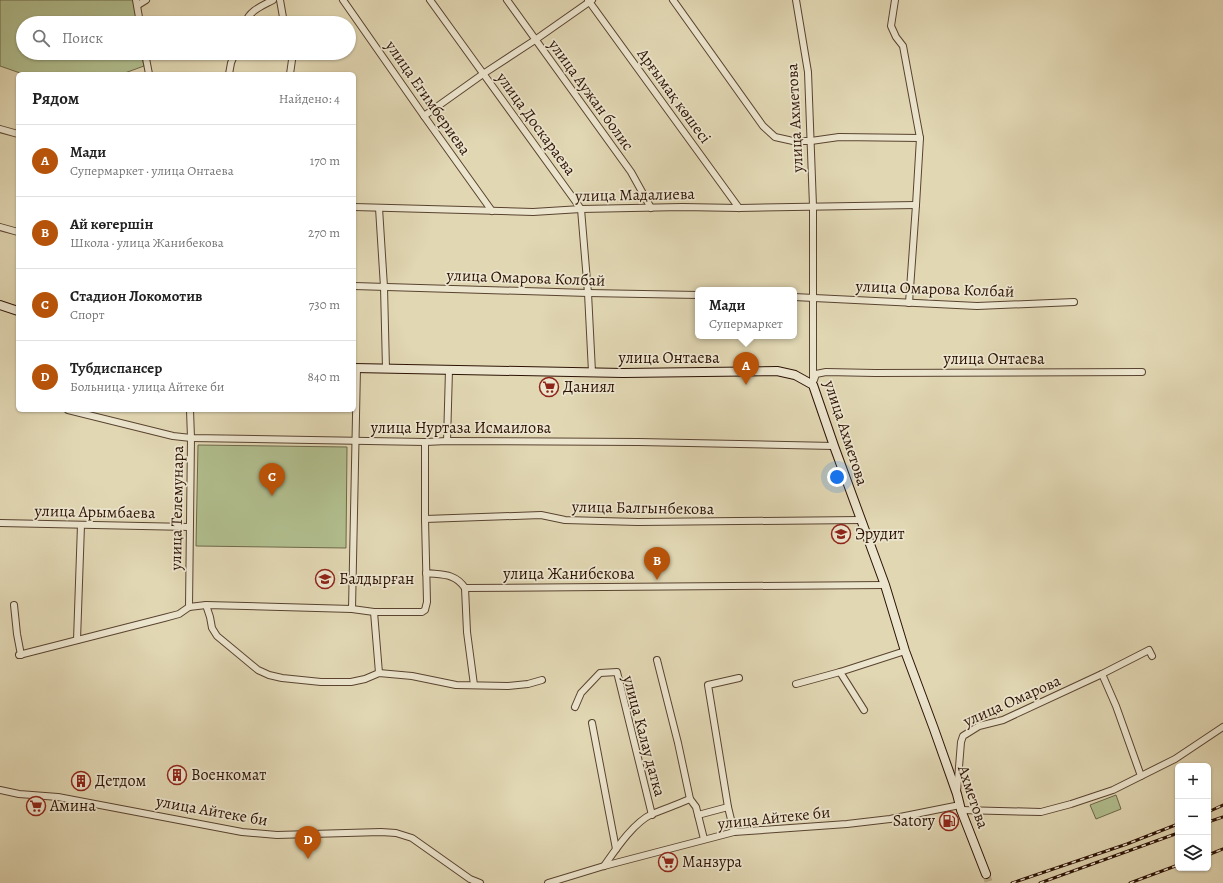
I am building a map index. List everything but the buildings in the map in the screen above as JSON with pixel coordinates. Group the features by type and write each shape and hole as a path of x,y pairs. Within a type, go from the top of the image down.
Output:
{"main road":[{"path":"0,305 16,310"},
{"name":"улица Онтаева","path":"356,368 623,373 777,371 795,376 813,385"},
{"name":"улица Ахметова","path":"813,385 885,585 905,651 934,729"},
{"name":"Ахметова","path":"934,729 961,808 986,874"}],"street":[{"path":"139,16 137,2 146,0"},
{"path":"249,16 253,11 273,0"},
{"path":"280,0 283,16"},
{"name":"улица Егимбериева","path":"343,0 354,16"},
{"name":"улица Доскараева","path":"430,0 581,209"},
{"name":"улица Аужан болис","path":"507,0 631,172 651,208"},
{"path":"673,0 763,126 775,137 793,141 839,138 920,138"},
{"name":"улица Ахметова","path":"796,0 808,72 813,206 813,385"},
{"path":"895,0 891,26 896,37 903,46 920,138 909,303"},
{"path":"424,116 590,1"},
{"name":"Арғымақ көшесі","path":"590,1 739,208"},
{"name":"улица Егимбериева","path":"356,19 492,211"},
{"path":"146,60 149,72"},
{"path":"229,72 232,60"},
{"path":"290,72 292,60"},
{"path":"0,129 16,133"},
{"name":"улица Мадалиева","path":"356,207 534,212 581,209 682,207 739,208 916,205"},
{"path":"379,208 384,287 386,369"},
{"path":"581,209 588,293 592,372"},
{"path":"0,227 16,231"},
{"name":"улица Омарова Колбай","path":"356,286 695,295"},
{"name":"улица Омарова Колбай","path":"797,297 977,306 1074,302"},
{"path":"352,609 356,441 356,368"},
{"path":"447,441 449,370"},
{"name":"улица Онтаева","path":"813,385 816,374 826,372 1142,372"},
{"name":"улица Нуртаза Исмаилова","path":"76,412 173,436 190,438 425,442 640,442 834,446"},
{"name":"улица Телемунара","path":"189,607 190,412"},
{"path":"14,605 16,634 20,655 179,614 189,607 206,605 352,609 374,612 422,612 425,610 426,602 425,442"},
{"name":"улица Балгынбекова","path":"425,519 541,515 565,520 638,522 861,520"},
{"name":"улица Арымбаева","path":"0,523 189,527"},
{"path":"77,640 81,525"},
{"path":"426,573 454,577 460,581 465,588 467,632 474,685"},
{"name":"улица Жанибекова","path":"465,588 885,585"},
{"path":"206,605 212,628 217,636 258,670 269,675 282,678 302,681 351,682 365,679 379,673 412,676 456,685 508,686 528,684 542,680"},
{"path":"374,612 379,673"},
{"name":"улица Омарова","path":"957,794 961,742 963,736 979,726 1004,720 1149,650 1152,656"},
{"path":"796,684 840,672 905,651"},
{"name":"улица Калау датка","path":"657,660 678,743 690,799 696,807 704,839"},
{"name":"улица Калау датка","path":"575,707 581,693 600,673 617,672 652,814"},
{"path":"840,672 864,710"},
{"path":"1102,674 1116,706 1141,776"},
{"path":"734,832 728,806 708,685 739,678"},
{"path":"592,723 616,849"},
{"name":"улица Айтеке би","path":"548,883 604,866 734,832 854,823 961,808 1041,812 1113,790 1175,758 1223,727"},
{"name":"улица Айтеке би","path":"0,790 19,794 58,797 242,832 277,835 381,832 396,833 412,838 470,879 480,883"},
{"name":"улица Калау датка","path":"604,866 616,849 642,821 652,814 690,799"},
{"path":"698,815 728,806"}],"green space":[{"path":"0,0 133,0 136,16 16,16 16,60 143,60 144,66 128,72 17,72 0,66"},
{"path":"198,445 347,447 346,548 196,546"},
{"path":"1116,795 1121,809 1096,819 1090,805"}],"tunnel":[{"path":"986,874 989,883"}],"railway":[{"path":"1211,811 1223,805"},
{"path":"1211,821 1223,817"},
{"path":"1012,883 1127,844 1175,825"},
{"path":"1040,883 1175,834"},
{"path":"1211,854 1223,849"},
{"path":"1130,883 1175,866"}],"place":[{"name":"Мади","path":"746,385"},
{"name":"Даниял","path":"549,387"},
{"name":"Стадион Локомотив","path":"272,496"},
{"name":"Эрудит","path":"841,534"},
{"name":"Балдырған","path":"325,579"},
{"name":"Ай көгершін","path":"657,580"},
{"name":"Военкомат","path":"177,775"},
{"name":"Детдом","path":"81,781"},
{"name":"Амина","path":"36,806"},
{"name":"Satory","path":"949,821"},
{"name":"Тубдиспансер","path":"308,859"},
{"name":"Манзура","path":"668,862"}]}
